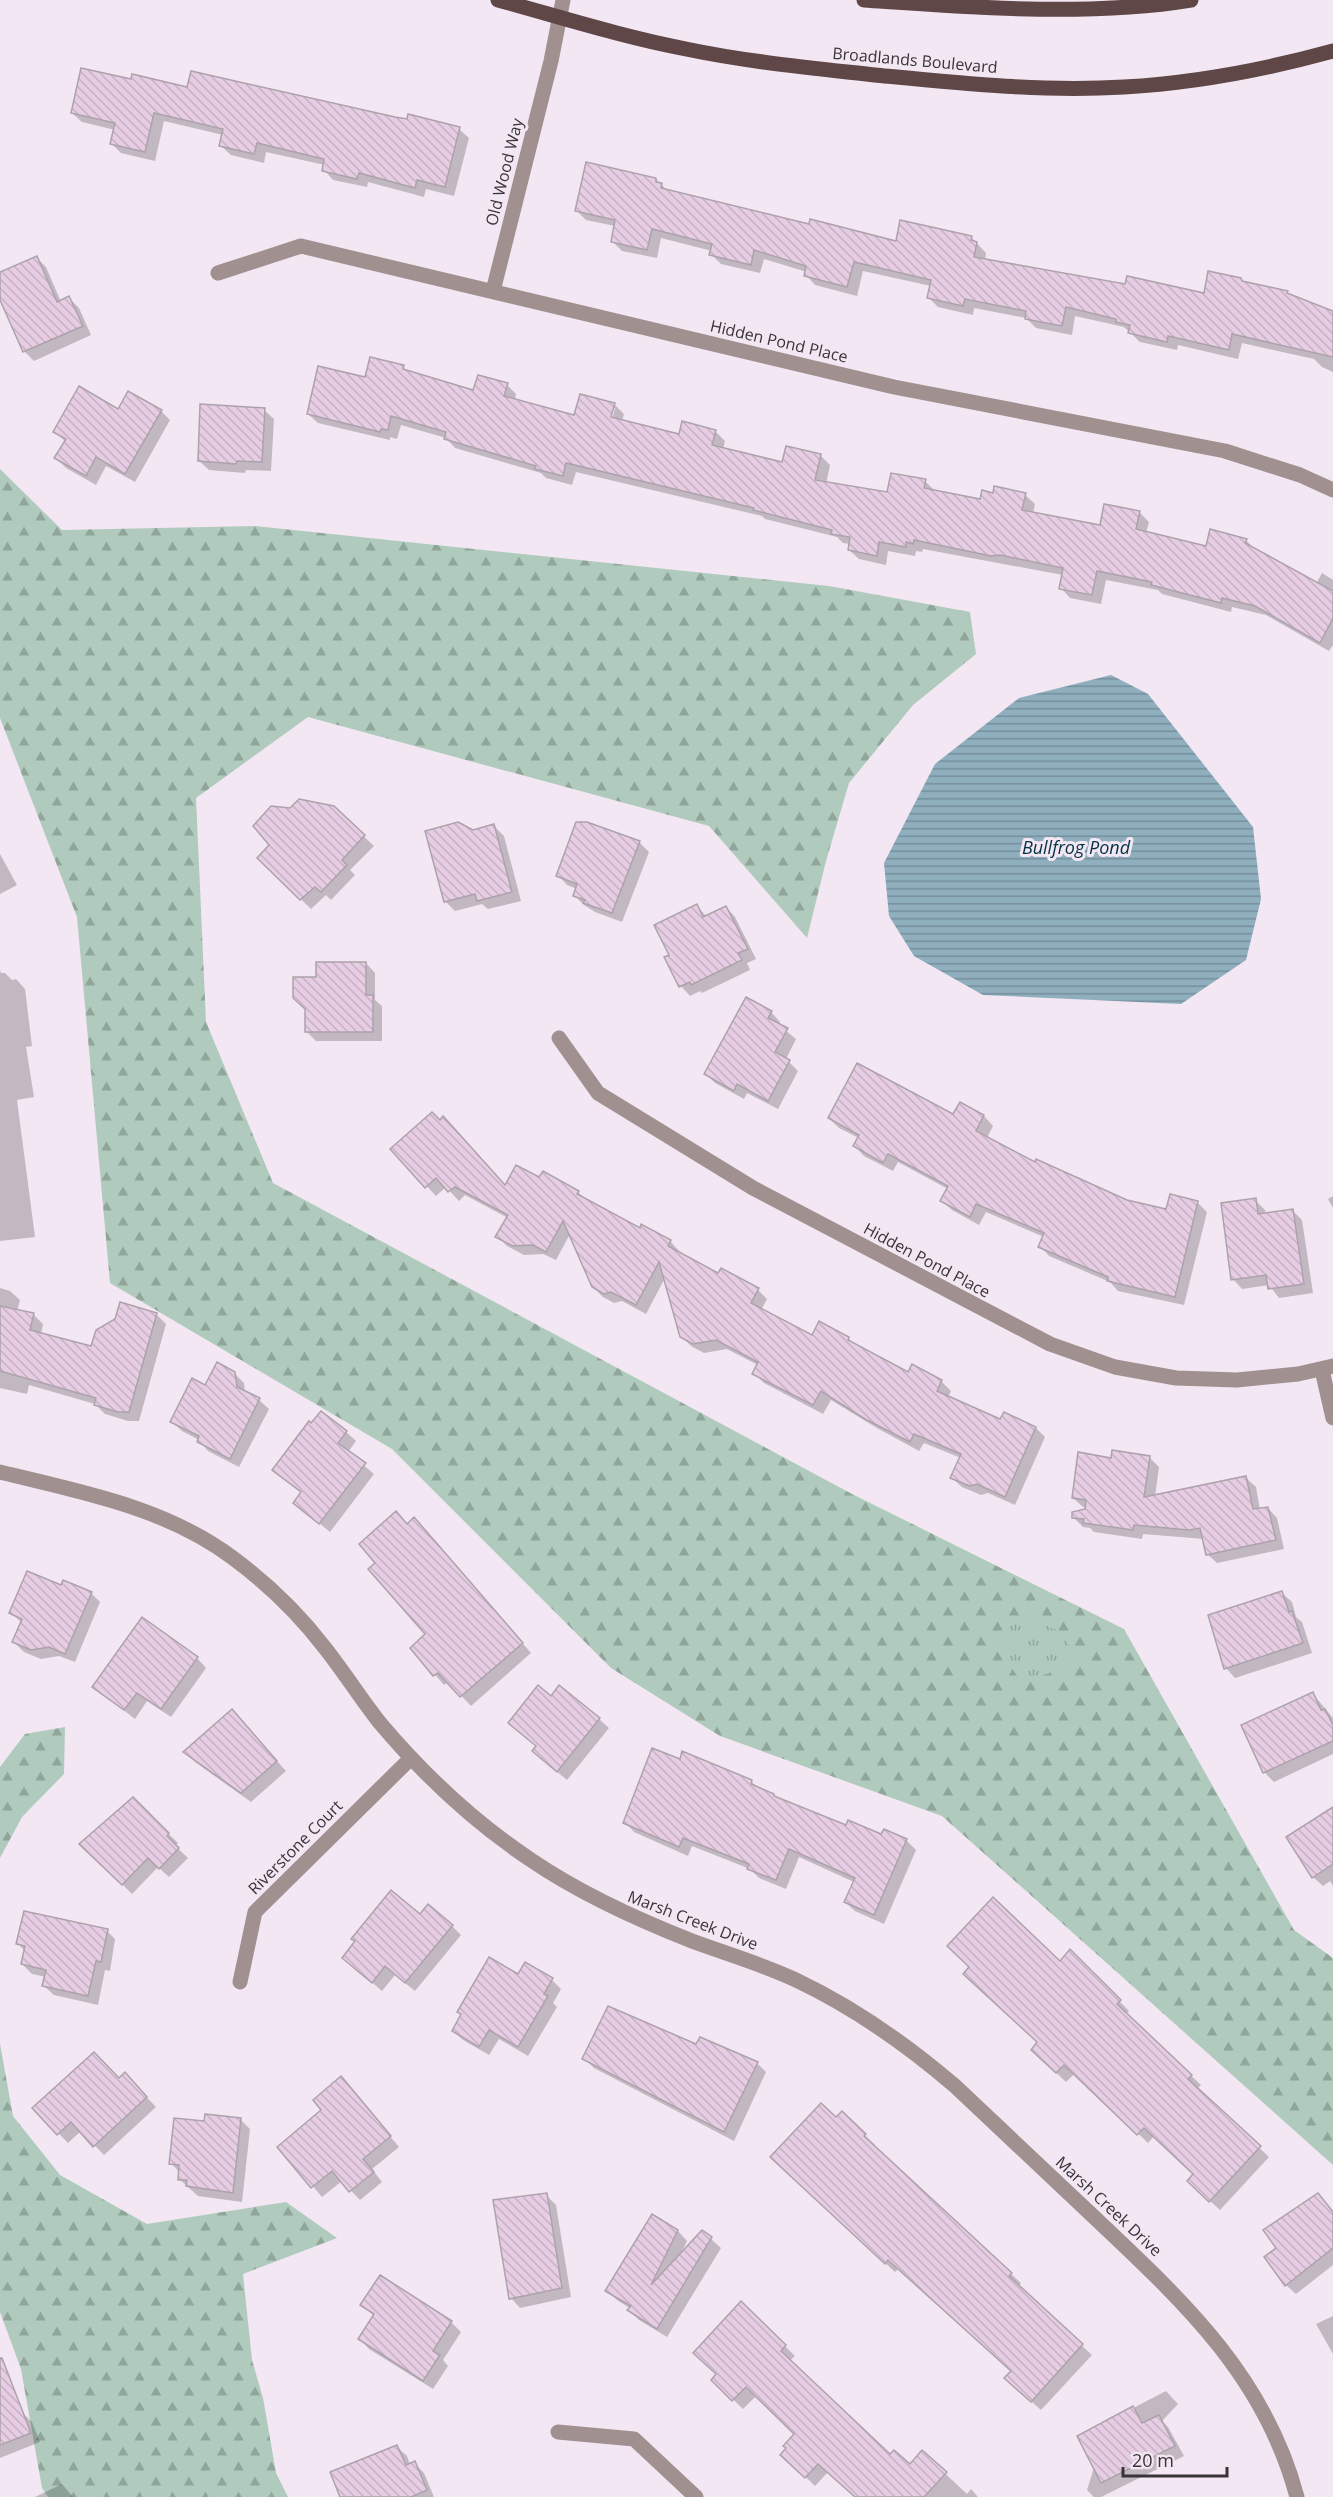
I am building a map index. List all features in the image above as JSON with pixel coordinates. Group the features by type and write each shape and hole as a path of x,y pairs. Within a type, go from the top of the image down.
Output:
{"main road":[{"name":"Broadlands Boulevard","path":"498,0 686,50 784,64 929,80 1028,87 1123,87 1202,80 1281,65 1333,51"},
{"path":"864,0 959,7 1076,9 1191,0"}],"street":[{"name":"Old Wood Way","path":"493,291 551,61 563,0"},
{"name":"Hidden Pond Place","path":"218,273 302,246 894,387 1225,451 1300,475 1333,490"},
{"name":"Hidden Pond Place","path":"559,1038 598,1093 753,1188 1050,1344 1115,1367 1176,1378 1237,1380 1327,1368"},
{"path":"1327,1368 1333,1418"},
{"name":"Marsh Creek Drive","path":"0,1472 118,1501 175,1523 231,1557 280,1597 323,1646 379,1721 411,1758 448,1795 530,1860 614,1908 693,1941 795,1979 853,2010 924,2059 956,2086 1165,2284 1206,2328 1243,2378 1271,2430 1296,2497"},
{"name":"Riverstone Court","path":"240,1982 255,1912 411,1758"},
{"path":"558,2432 634,2439 696,2497"}],"green space":[{"path":"0,469 62,530 255,526 829,586 970,612 976,654 913,705 849,783 807,938 709,826 308,717 196,798 206,1022 273,1183 852,1494 1124,1629 1294,1930 1333,1958 1333,2165 942,1816 720,1736 611,1668 392,1449 110,1283 77,917 0,718"},
{"path":"1027,1618 1065,1633 1073,1656 1061,1667 1048,1673 1019,1678 1004,1652 1003,1635 1007,1627"},
{"path":"65,1727 64,1774 22,1817 0,1858 0,1767 25,1734"},
{"path":"0,2044 13,2116 60,2175 147,2224 286,2202 337,2238 243,2274 252,2360 263,2398 276,2473 288,2497 48,2497 42,2488 21,2369 0,2312"}],"water":[{"name":"Bullfrog Pond","path":"1111,675 1148,694 1253,827 1261,899 1246,960 1181,1004 983,995 914,956 889,916 884,863 935,764 1019,698"}],"building":[{"path":"81,68 131,79 132,74 187,87 191,71 395,117 407,119 408,114 460,127 445,187 417,180 415,188 359,173 357,179 322,171 324,159 257,143 254,154 219,146 223,129 154,113 145,152 110,144 115,123 71,113"},
{"path":"586,162 656,178 656,182 662,183 661,188 809,224 810,219 896,241 900,220 972,236 971,240 977,242 974,257 1125,284 1127,276 1204,293 1208,271 1241,278 1242,281 1288,291 1287,293 1333,311 1333,357 1232,334 1229,350 1168,336 1167,342 1128,333 1130,325 1116,322 1116,319 1066,307 1062,326 1025,319 1026,311 965,299 963,306 927,298 931,280 854,262 847,287 804,276 806,266 754,250 751,265 709,255 712,244 652,229 647,250 611,242 615,220 575,211"},
{"path":"37,256 57,302 69,296 83,326 23,352 0,300 0,272"},
{"path":"370,357 404,365 403,369 473,390 478,375 508,383 504,396 574,415 580,394 615,403 611,417 679,434 682,421 716,430 712,445 782,462 786,446 821,454 815,480 887,492 891,473 926,479 924,488 980,499 982,490 993,493 994,486 1026,493 1022,510 1100,525 1104,504 1140,511 1136,529 1206,546 1210,529 1247,539 1245,543 1333,591 1333,618 1320,643 1255,606 1222,598 1221,603 1151,585 1152,582 1097,571 1092,595 1059,589 1063,568 1000,555 991,556 914,540 913,544 906,542 906,547 879,542 877,556 848,550 850,537 831,534 832,530 753,510 754,508 566,463 563,476 535,469 536,466 444,439 446,432 391,416 388,430 381,429 380,432 307,414 318,366 365,377"},
{"path":"79,386 118,409 128,391 162,410 125,474 96,457 86,476 54,458 66,439 53,432"},
{"path":"200,404 265,408 262,462 237,461 236,464 198,461"},
{"path":"299,799 334,806 365,835 342,860 347,865 321,892 315,887 300,900 257,858 269,845 253,826 271,806 290,808"},
{"path":"458,822 473,830 494,824 512,892 477,901 475,894 444,902 425,831"},
{"path":"576,822 587,822 640,841 612,913 583,903 585,900 573,896 577,884 556,876"},
{"path":"697,904 703,917 726,906 748,949 738,953 742,960 691,985 690,982 679,987 664,957 669,955 654,925"},
{"path":"316,962 366,962 366,995 373,995 373,1032 305,1032 305,1009 293,998 293,977 316,977"},
{"path":"746,997 772,1011 768,1018 788,1028 775,1052 790,1060 768,1101 737,1084 734,1091 704,1074"},
{"path":"857,1063 953,1114 960,1102 984,1115 976,1131 1035,1162 1036,1159 1127,1200 1166,1209 1170,1194 1198,1201 1175,1297 1107,1281 1108,1277 1038,1247 1044,1233 976,1204 970,1217 940,1201 948,1186 888,1154 883,1163 853,1146 859,1135 828,1118"},
{"path":"432,1112 440,1120 443,1116 505,1185 516,1165 539,1177 543,1171 579,1191 577,1194 640,1228 641,1224 671,1240 668,1246 718,1273 721,1268 759,1288 751,1303 812,1335 819,1321 849,1337 848,1340 908,1372 912,1364 942,1380 937,1391 1000,1419 1004,1412 1036,1427 1005,1497 977,1484 970,1486 950,1478 961,1454 914,1434 910,1442 865,1419 821,1391 813,1405 752,1374 758,1362 716,1340 693,1344 680,1337 659,1262 636,1305 611,1292 604,1294 592,1287 563,1221 546,1252 533,1245 513,1246 495,1237 508,1215 455,1187 448,1192 436,1178 425,1188 390,1149"},
{"path":"1256,1198 1258,1214 1293,1209 1304,1284 1268,1289 1266,1275 1231,1280 1221,1203"},
{"path":"120,1302 157,1313 129,1412 118,1412 94,1405 96,1398 0,1371 0,1306 34,1313 30,1330 91,1346 96,1330 115,1319"},
{"path":"217,1362 235,1372 237,1387 260,1398 230,1459 197,1442 199,1436 170,1422 192,1378 205,1385"},
{"path":"321,1411 347,1431 338,1443 366,1463 319,1524 293,1503 301,1492 272,1470 309,1421 311,1423"},
{"path":"1112,1450 1150,1456 1144,1497 1246,1476 1253,1509 1268,1507 1276,1540 1206,1555 1200,1528 1189,1530 1134,1525 1133,1530 1083,1523 1084,1519 1072,1518 1072,1512 1085,1509 1086,1500 1072,1498 1078,1452 1111,1458"},
{"path":"396,1511 407,1524 414,1517 523,1643 460,1697 438,1673 433,1676 410,1648 425,1634 368,1569 375,1563 359,1544"},
{"path":"27,1571 61,1585 63,1580 92,1592 65,1654 49,1647 31,1650 12,1642 22,1619 9,1613"},
{"path":"1282,1591 1303,1643 1224,1669 1208,1615"},
{"path":"142,1617 198,1657 161,1709 137,1693 124,1710 92,1687"},
{"path":"538,1685 551,1696 559,1685 600,1718 557,1772 532,1751 536,1746 508,1723"},
{"path":"1313,1692 1321,1710 1325,1709 1333,1725 1333,1741 1263,1773 1241,1725"},
{"path":"232,1709 277,1761 241,1793 183,1752"},
{"path":"652,1748 680,1759 682,1751 752,1780 751,1784 774,1796 846,1825 848,1820 881,1834 884,1829 907,1839 874,1915 844,1902 855,1878 789,1849 776,1880 747,1869 749,1864 683,1838 679,1847 623,1823"},
{"path":"133,1797 169,1833 167,1836 179,1848 159,1869 148,1858 122,1885 79,1844"},
{"path":"1333,1807 1333,1864 1312,1878 1286,1837"},
{"path":"391,1890 420,1914 428,1904 453,1925 405,1983 385,1966 372,1983 342,1958 355,1941 351,1939"},
{"path":"993,1897 1060,1961 1070,1949 1121,2000 1117,2004 1192,2075 1188,2079 1261,2146 1209,2202 1187,2181 1193,2174 1144,2128 1137,2135 1064,2065 1056,2073 1031,2050 1037,2042 963,1974 969,1967 947,1946"},
{"path":"24,1911 108,1929 101,1962 96,1961 88,1996 42,1986 46,1970 21,1964 25,1946 16,1944"},
{"path":"489,1957 518,1974 525,1962 553,1978 544,1994 548,1996 518,2047 489,2030 479,2047 452,2031 461,2014 457,2012"},
{"path":"608,2006 696,2044 700,2037 758,2062 724,2132 582,2059"},
{"path":"94,2052 119,2078 125,2072 147,2097 93,2147 71,2122 57,2135 32,2108"},
{"path":"341,2076 391,2136 363,2159 374,2172 349,2192 332,2171 311,2188 277,2147 321,2110 313,2100"},
{"path":"821,2103 836,2117 842,2111 866,2134 864,2136 1012,2273 1009,2276 1083,2344 1031,2402 1004,2378 1011,2371 888,2260 885,2264 770,2157"},
{"path":"205,2114 241,2118 233,2193 186,2186 187,2180 178,2180 179,2165 169,2164 174,2118 204,2121"},
{"path":"547,2193 562,2288 509,2299 493,2200"},
{"path":"1318,2193 1333,2212 1333,2248 1285,2286 1264,2257 1276,2248 1263,2230"},
{"path":"652,2214 678,2230 651,2285 702,2230 712,2237 657,2329 627,2310 631,2306 605,2291"},
{"path":"380,2275 452,2321 433,2351 440,2355 423,2381 358,2339 374,2314 360,2305"},
{"path":"741,2301 786,2345 781,2351 890,2454 894,2450 910,2464 922,2450 947,2472 924,2497 855,2497 818,2464 805,2478 780,2455 786,2448 783,2446 794,2434 746,2387 732,2401 711,2380 716,2374 693,2353"},
{"path":"0,2358 2,2358 31,2433 0,2445"},
{"path":"1133,2406 1142,2423 1159,2415 1175,2446 1101,2483 1077,2436"},
{"path":"397,2445 406,2465 415,2461 427,2490 411,2497 340,2497 330,2472"}]}
